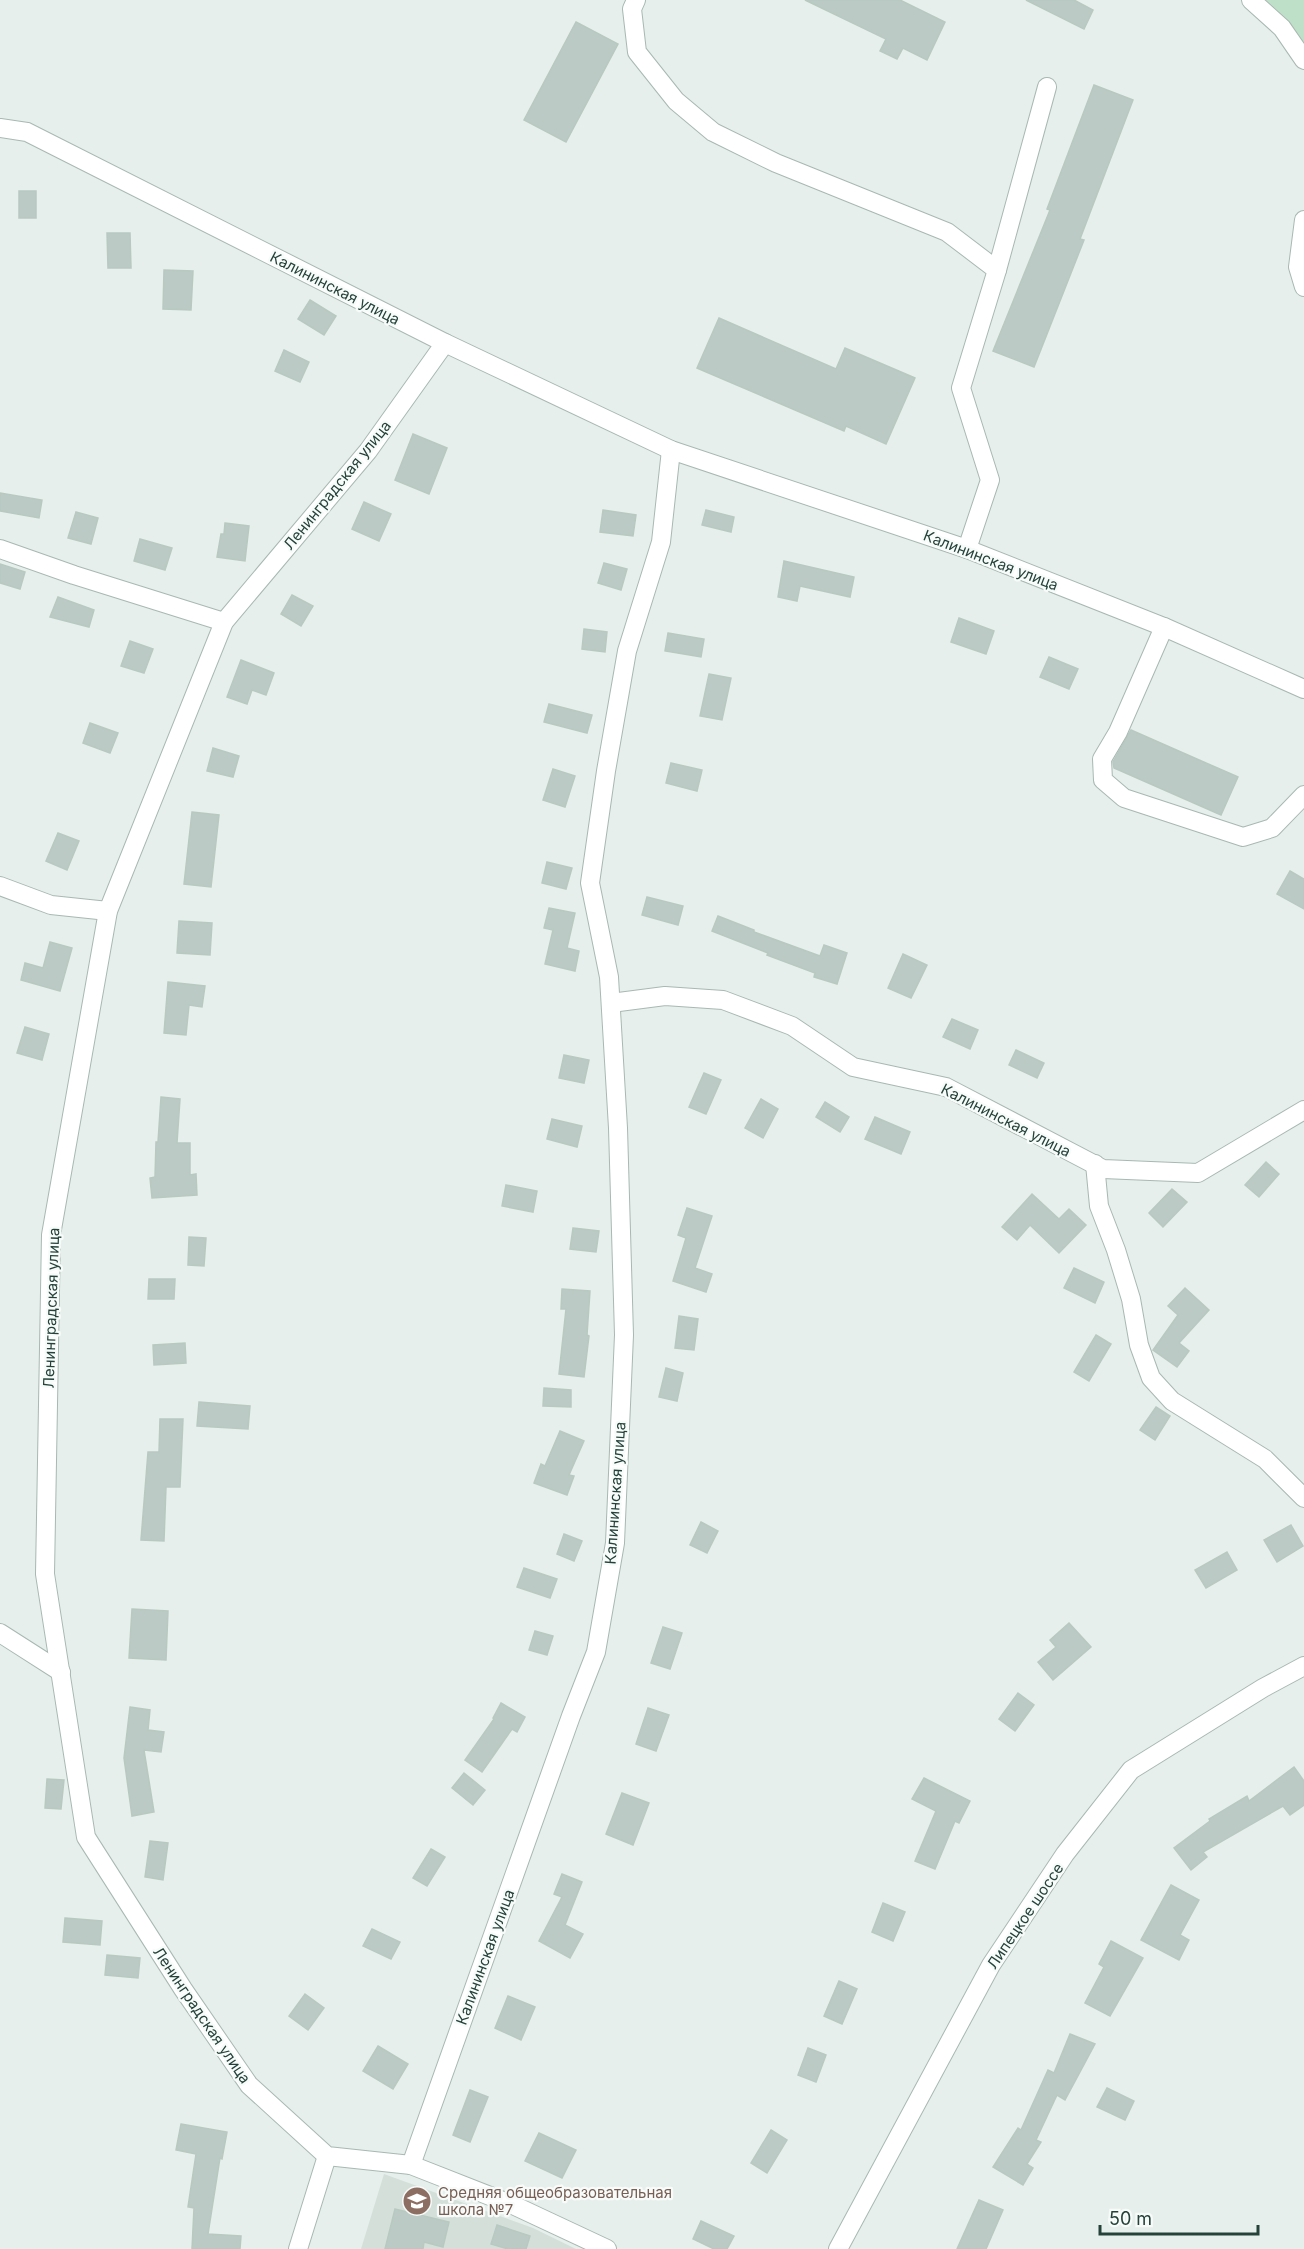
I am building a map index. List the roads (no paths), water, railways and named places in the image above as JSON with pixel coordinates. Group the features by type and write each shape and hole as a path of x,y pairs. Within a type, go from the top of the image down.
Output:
{"street":[{"path":"636,0 632,9 637,52 676,101 713,132 776,163 947,232 997,270"},
{"path":"1251,0 1282,28 1304,60"},
{"path":"967,549 990,480 961,388 997,270 1047,87"},
{"name":"Калининская улица","path":"0,128 27,132 445,343 671,450 967,549 1164,627 1304,689"},
{"path":"1304,220 1298,267 1304,287"},
{"name":"Ленинградская улица","path":"327,2156 249,2085 183,1989 86,1837 45,1574 51,1235 108,911 224,622 368,451 445,343"},
{"name":"Калининская улица","path":"411,2165 571,1716 596,1652 615,1544 624,1335 618,1128 609,977 590,883 606,771 627,651 661,542 671,450"},
{"path":"0,549 224,622"},
{"path":"1164,627 1118,732 1102,759 1102,780 1124,798 1243,837 1272,828 1304,795"},
{"path":"0,886 51,905 108,911"},
{"name":"Калининская улица","path":"611,1003 664,996 723,1000 792,1026 853,1067 946,1087 1103,1169 1198,1173 1304,1110"},
{"path":"1095,1164 1099,1206 1131,1299 1139,1346 1151,1378 1172,1401 1265,1459 1304,1498"},
{"path":"0,1633 61,1672"},
{"name":"Липецкое шоссе","path":"838,2249 991,1965 1065,1854 1131,1770 1263,1688 1304,1666"},
{"path":"298,2249 327,2156 411,2165 513,2205 607,2249"}],"place":[{"name":"Средняя общеобразовательная школа №7","path":"417,2201"}]}
